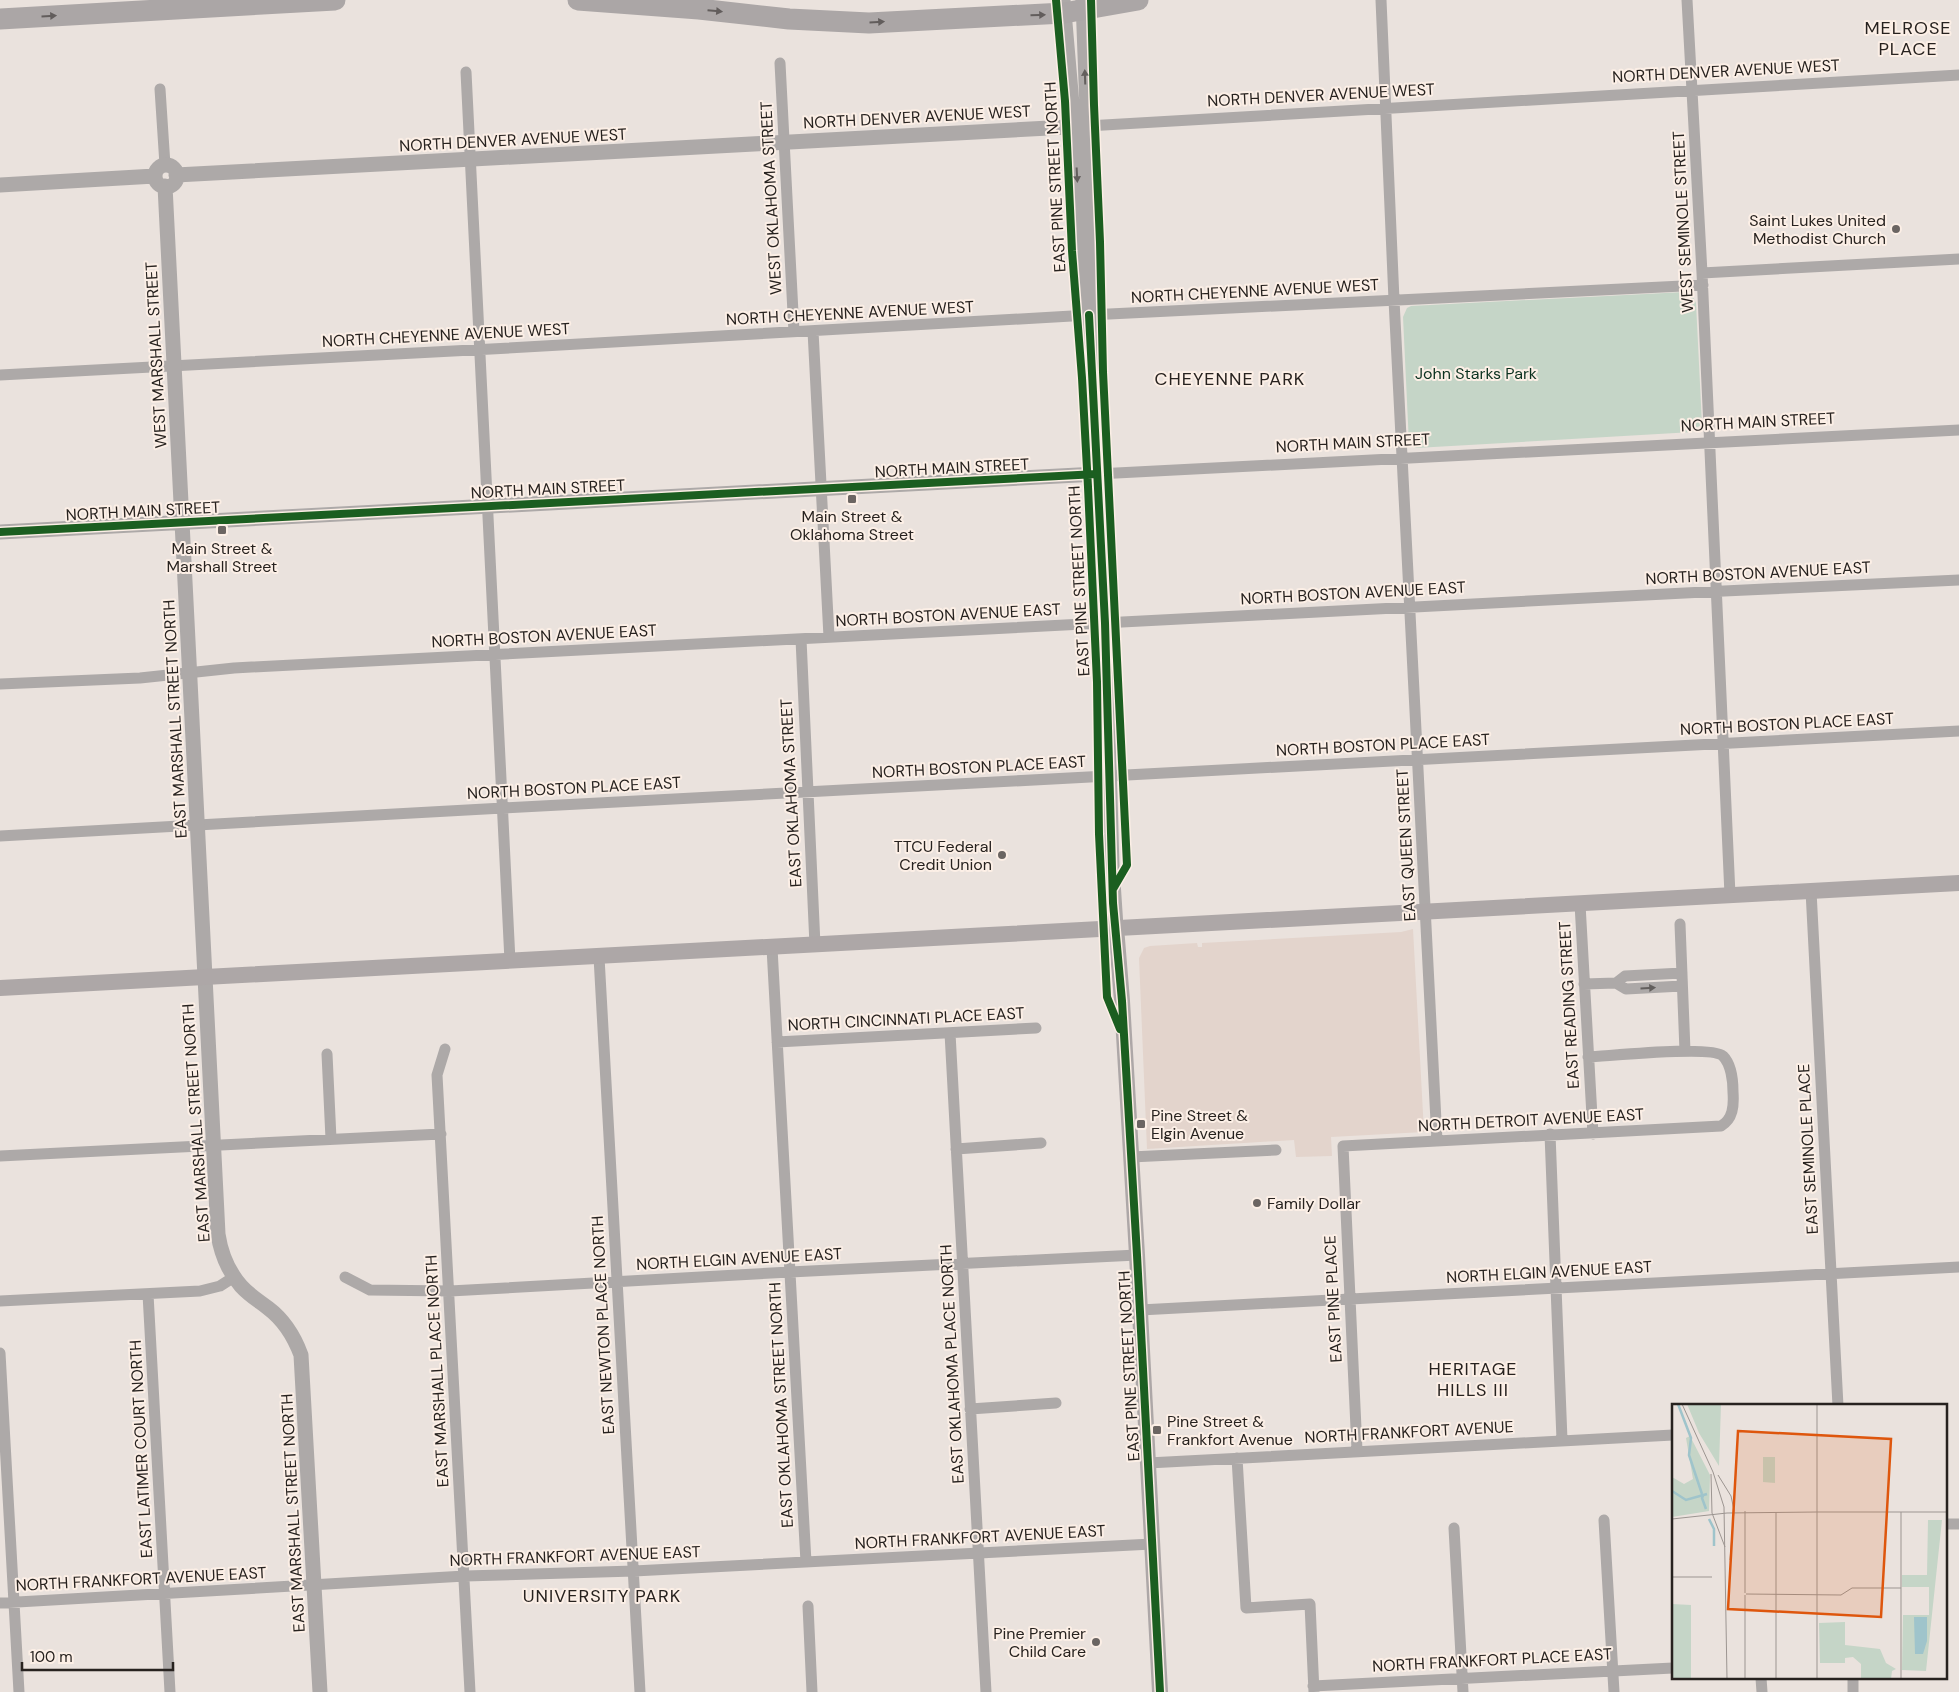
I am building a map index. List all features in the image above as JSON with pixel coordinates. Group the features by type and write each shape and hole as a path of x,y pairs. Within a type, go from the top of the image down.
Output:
{"highway":[{"path":"0,19 335,0"},
{"path":"578,0 849,23 1138,0"}],"main road":[{"path":"0,988 1959,883"},
{"name":"EAST PINE STREET NORTH","path":"1116,927 1122,993 1160,1692"}],"street":[{"name":"EAST QUEEN STREET","path":"1380,0 1437,1141"},
{"name":"WEST SEMINOLE STREET","path":"1687,0 1702,279 1730,895"},
{"name":"EAST PINE STREET NORTH","path":"1073,6 1081,126 1083,296 1089,315 1105,623 1109,776 1116,927"},
{"name":"WEST OKLAHOMA STREET","path":"780,63 794,332"},
{"path":"466,72 510,961"},
{"name":"NORTH DENVER AVENUE WEST","path":"0,185 1081,126 1959,75"},
{"name":"WEST MARSHALL STREET","path":"160,89 183,522"},
{"name":"NORTH CHEYENNE AVENUE WEST","path":"0,374 1394,300 1959,259"},
{"path":"813,331 823,489 829,637"},
{"name":"NORTH MAIN STREET","path":"0,532 1403,457 1959,430"},
{"name":"EAST MARSHALL STREET NORTH","path":"183,522 219,1239 222,1255 234,1277 242,1288 280,1319 292,1335 301,1355 320,1692"},
{"name":"NORTH BOSTON AVENUE EAST","path":"0,684 140,678 234,668 1959,580"},
{"name":"EAST OKLAHOMA STREET","path":"801,639 815,945"},
{"name":"NORTH BOSTON PLACE EAST","path":"0,836 1959,731"},
{"name":"EAST SEMINOLE PLACE","path":"1811,891 1838,1404"},
{"name":"EAST READING STREET","path":"1580,904 1592,1134"},
{"path":"1588,1057 1685,1051 1680,924"},
{"name":"EAST OKLAHOMA STREET NORTH","path":"772,948 806,1562"},
{"name":"EAST NEWTON PLACE NORTH","path":"599,957 640,1692"},
{"path":"1616,983 1625,976 1682,973"},
{"path":"1584,984 1616,983 1626,989 1682,986"},
{"name":"NORTH CINCINNATI PLACE EAST","path":"777,1042 1036,1028"},
{"name":"EAST OKLAHOMA PLACE NORTH","path":"950,1033 986,1692"},
{"name":"EAST MARSHALL PLACE NORTH","path":"445,1048 437,1075 470,1692"},
{"name":"NORTH DETROIT AVENUE EAST","path":"1343,1146 1721,1126 1731,1116 1734,1101 1727,1060 1718,1052 1685,1051"},
{"path":"327,1054 331,1139"},
{"path":"0,1156 441,1134"},
{"path":"1550,1134 1562,1440"},
{"path":"956,1149 1041,1143"},
{"name":"EAST PINE PLACE","path":"1343,1146 1357,1450"},
{"path":"1131,1157 1276,1150"},
{"name":"NORTH ELGIN AVENUE EAST","path":"345,1277 370,1290 450,1291 1137,1255"},
{"name":"NORTH ELGIN AVENUE EAST","path":"1140,1310 1959,1267"},
{"path":"0,1301 200,1291 220,1286 234,1277"},
{"name":"EAST LATIMER COURT NORTH","path":"148,1294 170,1692"},
{"path":"0,1353 19,1692"},
{"path":"970,1409 1056,1403"},
{"name":"NORTH FRANKFORT AVENUE","path":"1148,1463 1357,1450 1672,1435"},
{"path":"1237,1458 1246,1608 1310,1604 1313,1689"},
{"path":"1604,1520 1614,1692"},
{"path":"1946,1524 1959,1524"},
{"path":"1454,1528 1463,1692"},
{"name":"NORTH FRANKFORT AVENUE EAST","path":"0,1602 314,1586 465,1576 634,1571 1152,1544"},
{"path":"808,1606 812,1692"},
{"name":"NORTH FRANKFORT PLACE EAST","path":"1313,1689 1462,1678 1672,1668"}],"shaded area":[{"path":"1413,929 1424,1132 1331,1137 1332,1156 1296,1157 1294,1140 1147,1149 1139,958 1144,948 1197,943 1198,947 1202,947 1202,943 1401,932"}],"green space":[{"name":"John Starks Park","path":"1685,292 1692,295 1696,303 1702,425 1695,428 1693,432 1416,448 1409,444 1403,317 1407,308 1411,306"}],"cycle path":[{"path":"1056,0 1065,101 1072,251 1088,487 1097,682 1099,834 1107,997 1120,1029"},
{"path":"1091,0 1103,372 1127,865 1113,889"},
{"path":"1089,315 1105,623 1113,903 1122,1001 1160,1692"},
{"path":"0,532 1097,474"}],"place":[{"name":"Saint Lukes United Methodist Church","path":"1896,229"},
{"name":"Main Street & Oklahoma Street","path":"852,499"},
{"name":"Main Street & Marshall Street","path":"222,530"},
{"name":"TTCU Federal Credit Union","path":"1002,855"},
{"name":"Pine Street & Elgin Avenue","path":"1141,1124"},
{"name":"Family Dollar","path":"1257,1203"},
{"name":"Pine Street & Frankfort Avenue","path":"1157,1430"},
{"name":"Pine Premier Child Care","path":"1096,1642"}],"district":[{"name":"MELROSE PLACE","path":"1908,38"},
{"name":"CHEYENNE PARK","path":"1230,379"},
{"name":"HERITAGE HILLS III","path":"1473,1379"},
{"name":"UNIVERSITY PARK","path":"602,1596"}]}
